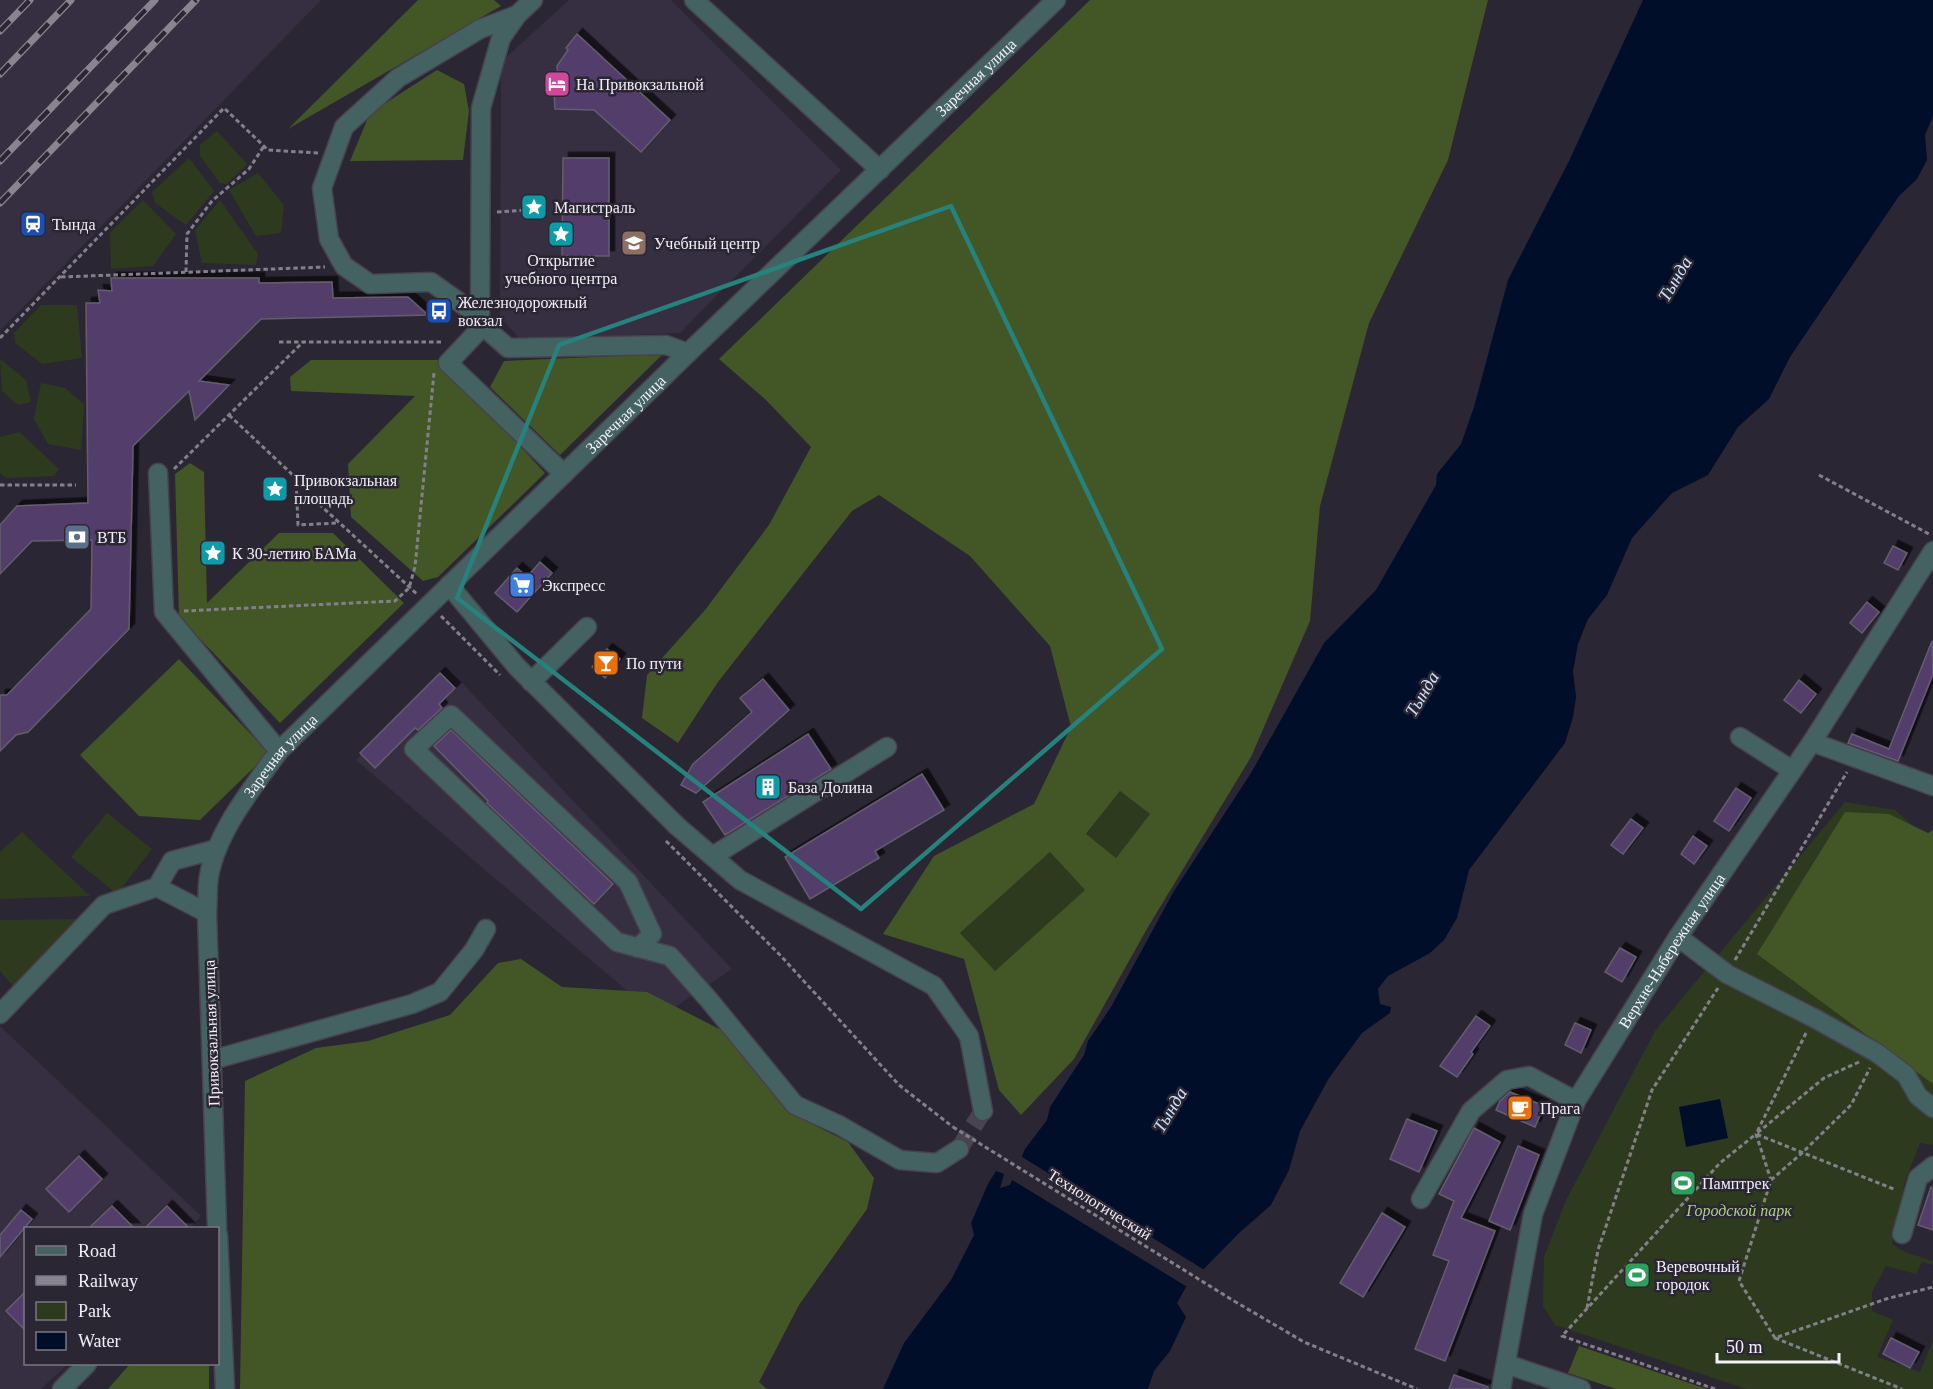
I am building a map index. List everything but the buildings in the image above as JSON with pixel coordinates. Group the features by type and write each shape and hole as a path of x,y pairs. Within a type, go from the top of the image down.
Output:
{"street":[{"path":"532,0 517,15 501,38 481,108 482,321 448,363 564,474"},
{"path":"694,0 880,170"},
{"name":"Заречная улица","path":"217,849 244,799 279,751 688,353 1056,0"},
{"path":"517,15 480,29 398,78 344,127 322,188 329,239 344,266 370,284 431,282 482,321 508,348 666,345 688,353"},
{"path":"159,479 164,612 279,751"},
{"name":"Верхне-Набережная улица","path":"1501,1389 1533,1214 1576,1101 1678,937 1812,742 1933,552"},
{"path":"449,585 531,682 677,826 740,880 934,986 969,1036 983,1111"},
{"path":"531,682 587,627"},
{"path":"638,948 652,934 628,882 451,715 414,748 617,942 638,948 670,956 795,1105 839,1125 900,1160 938,1163 959,1149"},
{"path":"1740,737 1792,771"},
{"path":"1812,742 1933,786"},
{"path":"713,856 887,747"},
{"path":"4,1003 104,905 157,888 172,861 217,849"},
{"name":"Привокзальная улица","path":"215,1227 207,913 209,876 217,849"},
{"path":"157,888 207,913"},
{"path":"212,1060 412,1004 440,992 474,950 486,929"},
{"path":"1678,937 1727,974 1877,1053 1906,1075 1918,1096 1933,1108"},
{"path":"1421,1199 1472,1111 1507,1080 1529,1076 1576,1101"},
{"path":"1902,1234 1918,1178 1933,1166"},
{"name":"Привокзальная улица","path":"219,1292 225,1389"},
{"path":"1506,1364 1560,1386 1581,1389"},
{"path":"62,1389 86,1365"}],"path":[{"path":"0,338 224,108 268,150 334,155"},
{"path":"186,272 187,234 212,201 249,169 264,146"},
{"path":"60,277 344,266"},
{"path":"279,342 449,342"},
{"path":"159,479 229,415 303,342"},
{"path":"229,415 296,478 298,525 339,523"},
{"path":"1819,475 1933,537"},
{"path":"0,485 76,485"},
{"path":"319,504 430,605 505,680"},
{"path":"164,612 395,601 409,588"},
{"path":"1587,1308 1599,1250 1652,1090 1727,974 1856,758"},
{"name":"Технологический","path":"663,838 780,955 899,1085 953,1127 1304,1342 1417,1389"},
{"path":"1771,1179 1756,1134 1814,1018"},
{"path":"1715,1389 1562,1336 1720,1163 1824,1078 1877,1053"},
{"path":"1877,1053 1851,1105 1802,1153 1771,1179 1738,1281 1775,1338 1902,1389"},
{"path":"1756,1134 1912,1197"},
{"path":"1775,1338 1886,1299 1933,1287"}],"highlighted area":[{"path":"951,206 1162,649 861,909 457,598 559,345"}],"shaded area":[{"path":"0,0 321,0 0,331"},
{"name":"Учебный центр","path":"569,0 671,0 841,170 680,333 521,340 500,317 501,62"},
{"path":"448,668 732,969 659,1018 356,760"},
{"path":"0,1026 201,1216 191,1227 24,1227 24,1365 67,1365 41,1389 0,1389"}],"green space":[{"path":"418,0 494,0 501,6 288,129"},
{"path":"1090,0 1488,0 1448,160 1369,323 1320,506 1310,621 1251,757 1148,927 1074,1059 1021,1115 999,1090 964,959 883,934 934,856 1034,804 1071,727 1050,646 970,556 879,495 852,511 718,682 678,743 642,718 647,675 705,610 769,525 811,447 765,399 719,359","holes":["1120,791 1150,814 1116,858 1086,834","1050,852 1085,890 995,971 960,933"]},
{"path":"437,70 464,84 469,111 463,160 350,161 370,113"},
{"path":"217,131 247,164 227,184 220,183 200,156 200,145"},
{"path":"189,158 214,191 186,225 155,203 152,192"},
{"path":"258,173 284,205 281,233 256,236 229,190"},
{"path":"143,200 176,234 153,266 111,269 110,233"},
{"path":"220,200 258,254 256,265 202,263 195,230"},
{"path":"41,305 77,305 82,358 42,364 15,343 14,333"},
{"path":"663,354 560,455 490,387 504,361"},
{"path":"0,359 26,380 31,402 18,405 2,391"},
{"path":"311,360 440,360 545,473 438,577 423,581 351,517 348,464 415,396 291,391 290,377"},
{"path":"41,383 65,388 84,404 81,450 48,444 34,419"},
{"path":"20,432 59,469 54,476 6,478 0,473 0,437"},
{"path":"190,463 204,472 207,603 279,533 333,533 404,603 280,723 179,617 175,474"},
{"path":"179,659 269,753 200,820 139,816 80,755"},
{"path":"1120,791 1150,814 1116,858 1086,835"},
{"name":"Городской парк","path":"1845,802 1895,810 1927,838 1933,835 1933,1145 1920,1143 1905,1181 1892,1244 1905,1252 1933,1261 1933,1265 1922,1262 1916,1274 1886,1266 1872,1292 1872,1311 1893,1320 1877,1357 1920,1372 1933,1341 1933,1389 1746,1389 1555,1325 1543,1306 1544,1257 1566,1200 1655,1031"},
{"path":"1845,812 1889,814 1928,833 1933,830 1933,1084 1757,954"},
{"path":"107,813 152,849 117,894 71,857"},
{"path":"22,832 90,896 0,899 0,852"},
{"path":"1050,852 1085,890 995,971 960,933"},
{"path":"84,919 14,987 0,971 0,920"},
{"path":"521,959 562,987 647,992 733,1036 788,1112 848,1142 874,1178 867,1209 799,1305 759,1382 767,1389 240,1389 245,1081 316,1048 368,1041 450,1015 498,963"},
{"path":"1579,1346 1707,1389 1616,1389 1568,1373"},
{"path":"129,1365 209,1365 209,1389 108,1389"}],"water":[{"name":"Тында","path":"1643,0 1933,0 1933,116 1925,135 1927,160 1917,179 1899,196 1790,357 1769,399 1738,427 1708,475 1672,493 1632,538 1607,595 1588,619 1578,644 1573,671 1576,697 1565,743 1469,870 1457,918 1444,940 1430,953 1388,976 1378,989 1380,1004 1391,1007 1390,1013 1362,1033 1329,1078 1300,1131 1289,1170 1271,1205 1239,1233 1186,1287 1177,1303 1186,1317 1170,1351 1154,1371 1148,1389 883,1389 904,1343 951,1280 974,1235 971,1223 988,1184 996,1171 1004,1174 1000,1188 1010,1185 1025,1149 1047,1120 1050,1107 1084,1055 1088,1041 1111,1007 1174,891 1251,773 1324,643 1376,590 1436,485 1437,474 1461,444 1474,407 1508,280 1569,161"},
{"path":"1720,1099 1728,1138 1686,1147 1679,1107"}],"pier":[{"path":"1019,1155 1206,1271 1189,1288 1009,1178"}],"tunnel":[{"path":"959,1149 983,1111"}],"railway":[{"path":"0,31 30,0"},
{"path":"0,74 71,0"},
{"path":"0,161 155,0"},
{"path":"0,203 196,0"}],"place":[{"name":"На Привокзальной","path":"557,84"},
{"name":"Магистраль","path":"534,207"},
{"name":"Тында","path":"33,224"},
{"name":"Открытие учебного центра","path":"561,234"},
{"name":"Учебный центр","path":"634,243"},
{"name":"Железнодорожный вокзал","path":"439,311"},
{"name":"Привокзальная площадь","path":"275,489"},
{"name":"ВТБ","path":"77,537"},
{"name":"К 30-летию БАМа","path":"213,553"},
{"name":"Экспресс","path":"522,585"},
{"name":"По пути","path":"606,663"},
{"name":"База Долина","path":"768,787"},
{"name":"Прага","path":"1520,1108"},
{"name":"Памптрек","path":"1683,1183"},
{"name":"Веревочный городок","path":"1637,1275"}]}
